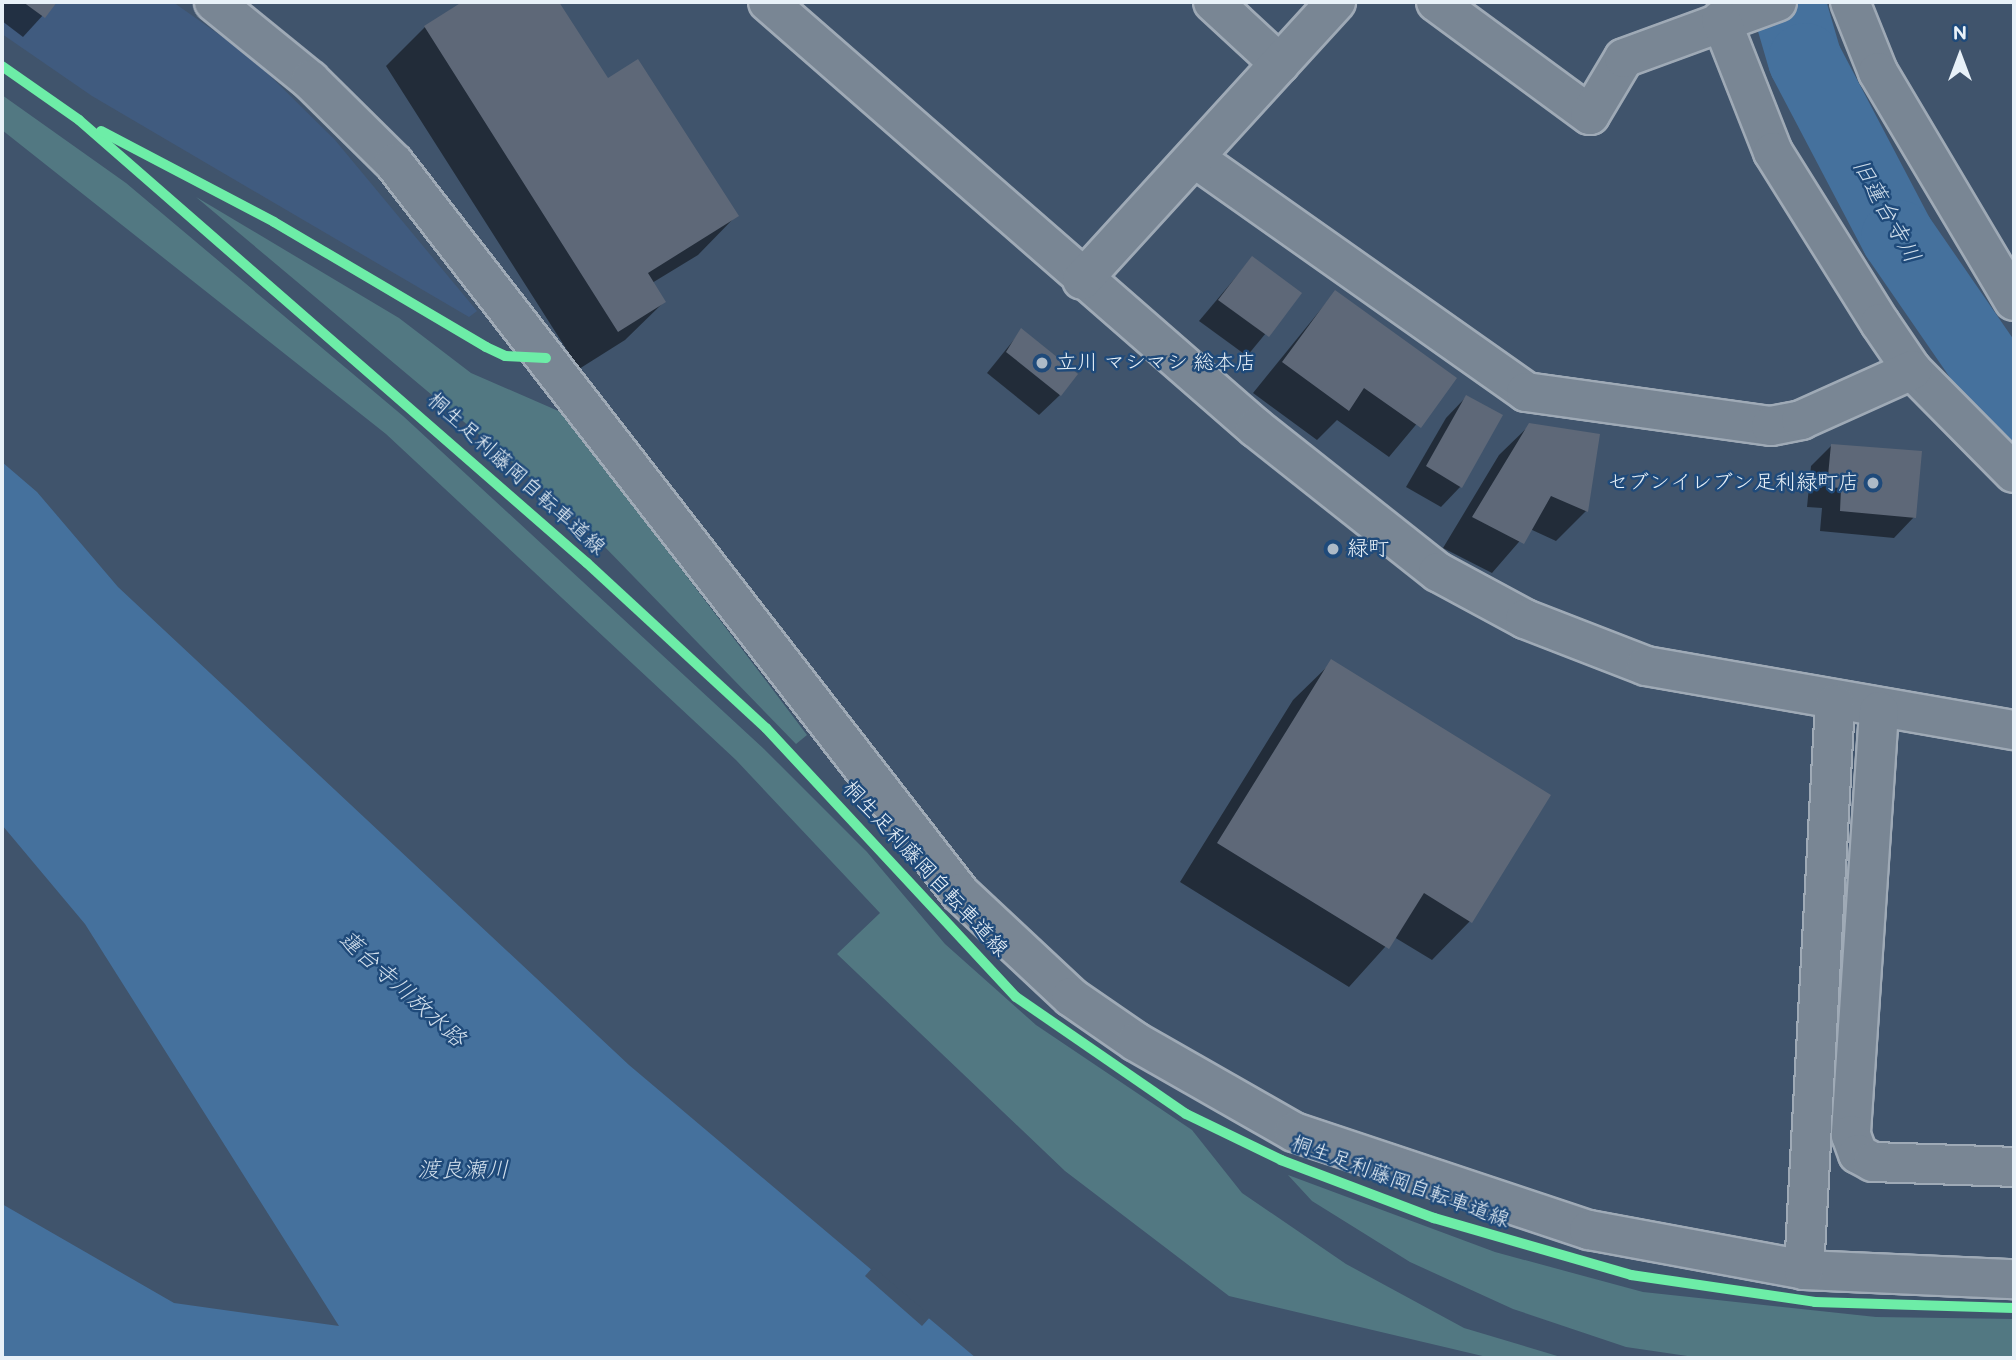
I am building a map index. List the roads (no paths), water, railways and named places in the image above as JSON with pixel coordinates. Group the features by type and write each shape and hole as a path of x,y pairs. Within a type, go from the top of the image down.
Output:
{"street":[{"path":"214,2 310,80 394,163 960,893 1071,997 1158,1055 1294,1132 1589,1230 1804,1270 2014,1279"},
{"path":"768,2 1082,280 1438,572 1525,619 1646,666 1835,704 2014,730"},
{"path":"1213,2 1280,64"},
{"path":"1082,280 1196,159 1336,2"},
{"path":"1436,2 1590,115 1624,58 1747,11 1773,152 1912,370 2014,473"},
{"path":"1850,2 1878,72 2014,301"},
{"path":"1196,159 1526,392 1772,426 1801,420 1912,370"},
{"path":"1804,1270 1835,704"},
{"path":"1879,711 1851,1135 1858,1154 1873,1163 2014,1167"}],"water":[{"name":"渡良瀬川","path":"2,462 37,492 118,587 629,1065 976,1358 2,1358 2,1204 174,1303 339,1326 85,924 2,825"}],"waterway":[{"name":"旧蓮台寺川","path":"1788,2 1805,60 1898,237 2014,405"}],"place":[{"name":"立川 マシマシ 総本店","path":"1042,363"},
{"name":"セブンイレブン足利緑町店","path":"1873,483"},
{"name":"緑町","path":"1333,549"}],"water label":[{"name":"蓮台寺川放水路","path":"402,989"}]}
